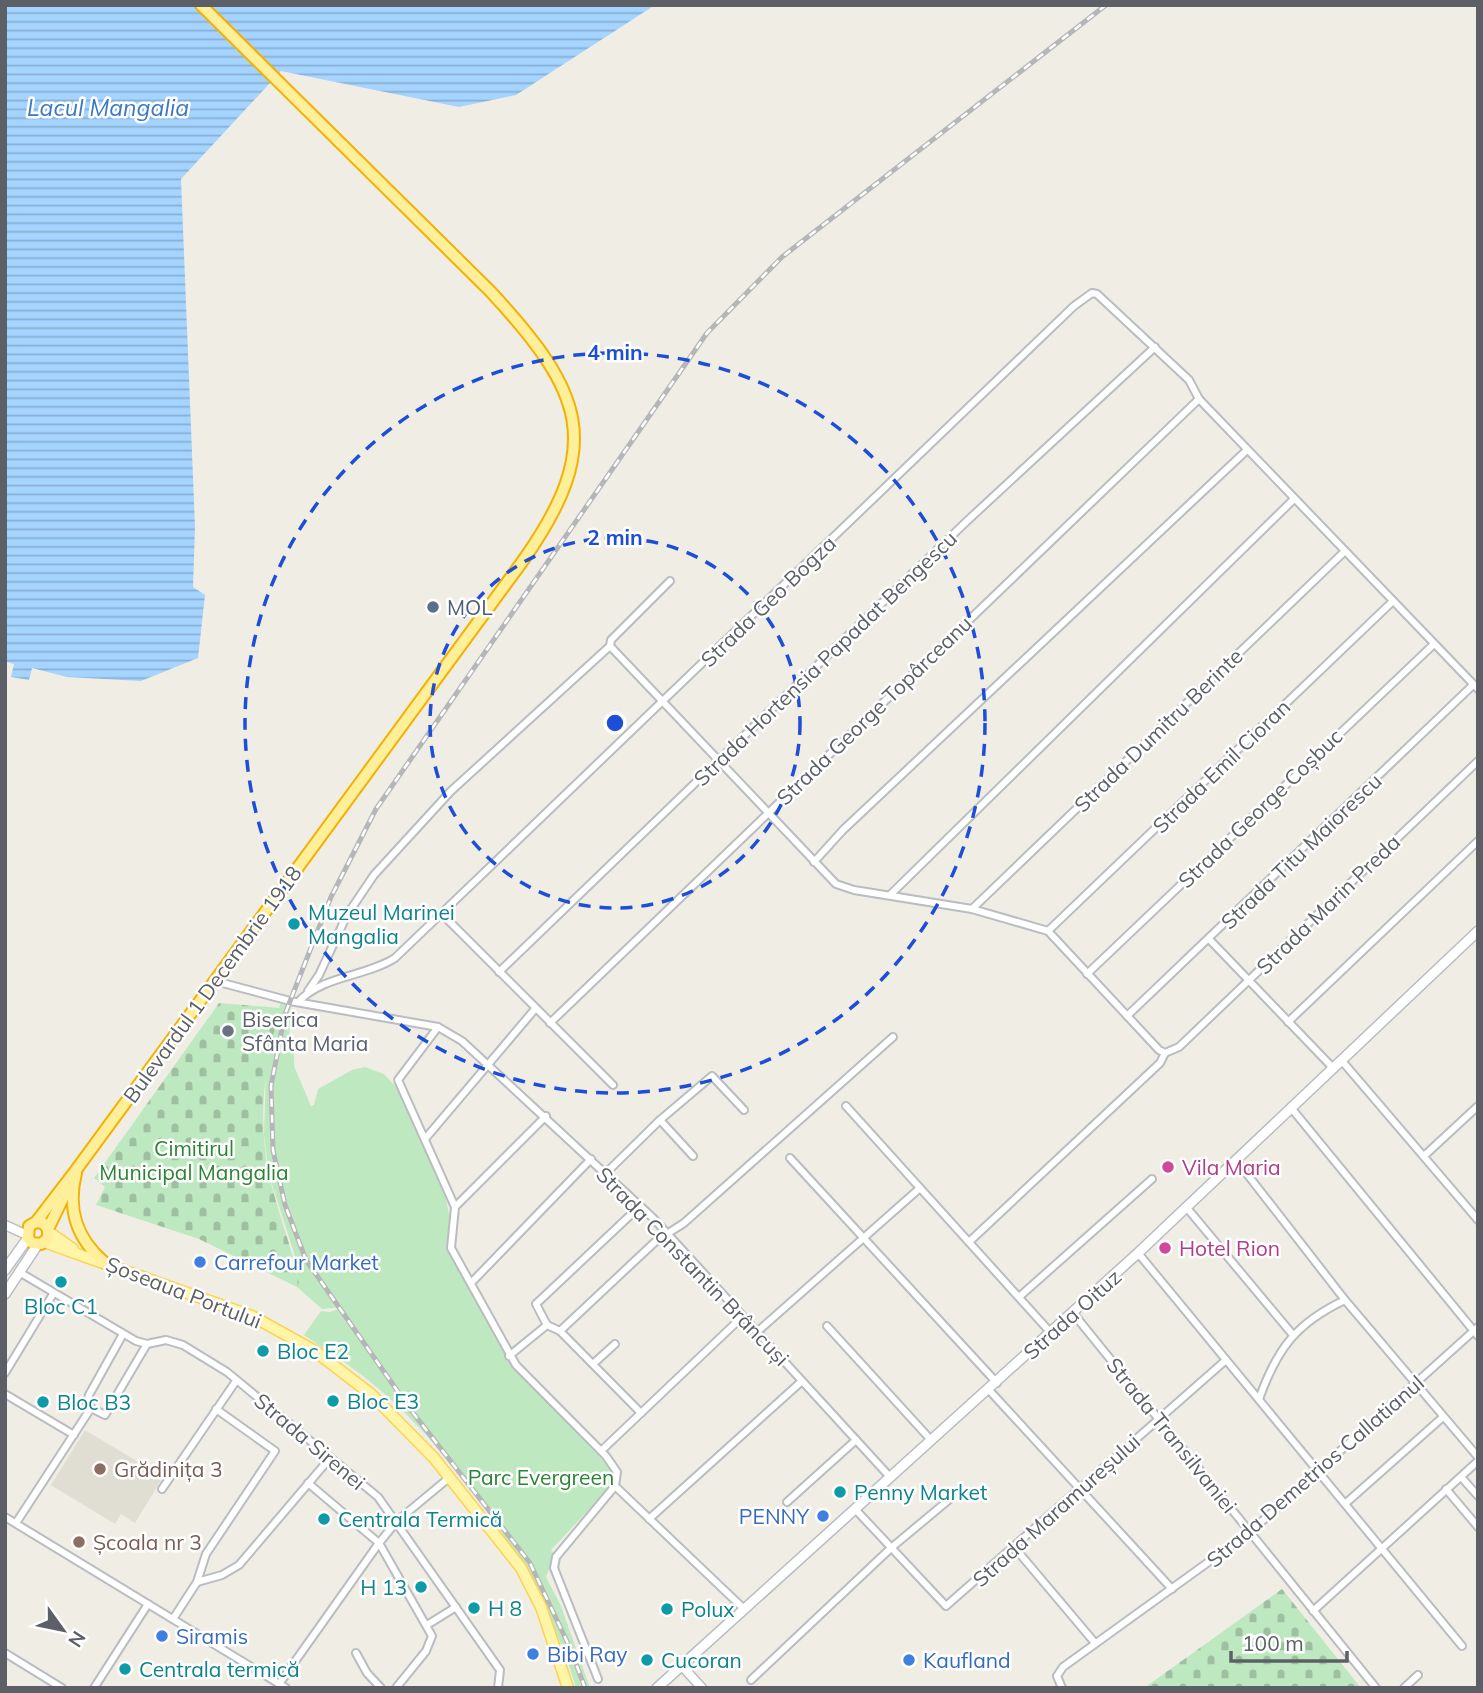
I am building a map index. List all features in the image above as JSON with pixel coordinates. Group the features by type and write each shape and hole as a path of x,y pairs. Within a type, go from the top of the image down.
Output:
{"highway":[{"name":"Bulevardul 1 Decembrie 1918","path":"30,1230 539,538 555,512 572,468 575,442 572,412 549,359 499,302 201,5"},
{"name":"Bulevardul 1 Decembrie 1918","path":"45,1237 76,1170"},
{"path":"76,1170 72,1205 77,1228 93,1252 104,1262"},
{"path":"30,1230 43,1223 45,1237"},
{"path":"30,1230 45,1237"}],"main road":[{"name":"Strada Oituz","path":"657,1688 743,1608 997,1383 1187,1208 1478,932"},
{"name":"Bulevardul 1 Decembrie 1918","path":"5,1270 30,1230"},
{"name":"Bulevardul 1 Decembrie 1918","path":"5,1294 45,1237"},
{"name":"Șoseaua Portului","path":"45,1237 79,1254 238,1310 297,1339 372,1395 450,1477 532,1586 568,1688"}],"street":[{"name":"Strada Geo Bogza","path":"305,995 320,986 380,967 395,958 1086,296 1097,294 1155,346"},
{"path":"1155,346 1189,380 1199,399 1247,450 1476,687"},
{"name":"Strada Hortensia Papadat Bengescu","path":"499,972 967,521 1155,346"},
{"name":"Strada George Topârceanu","path":"550,1023 1199,399"},
{"path":"814,862 843,830 1247,450"},
{"path":"890,895 1294,499"},
{"name":"Strada Dumitru Berinte","path":"972,909 1344,552"},
{"path":"298,1002 319,975 347,915 374,874 451,791 610,646 611,640 670,581"},
{"name":"Strada Emil Cioran","path":"1048,931 1393,601"},
{"name":"Strada George Coșbuc","path":"1087,974 1434,644"},
{"path":"610,646 841,888 972,909 1048,931 1159,1050 1165,1052 1150,1073 969,1242"},
{"name":"Strada Titu Maiorescu","path":"1127,1016 1476,687"},
{"name":"Strada Marin Preda","path":"1165,1052 1179,1047 1478,761"},
{"path":"1288,1022 1478,841"},
{"path":"441,913 613,1085"},
{"path":"1209,939 1334,1069"},
{"path":"215,981 298,1002 438,1027 398,1080 455,1207 451,1248 509,1356 542,1394 601,1451 617,1472 615,1486 556,1557 554,1568 598,1679"},
{"path":"425,1139 536,1009"},
{"name":"Strada Constantin Brâncuși","path":"438,1027 462,1041 546,1116 640,1206 890,1477"},
{"path":"560,1331 666,1232 684,1223 893,1037"},
{"path":"1342,1061 1478,1220"},
{"path":"606,1173 660,1120 712,1076 744,1110"},
{"path":"846,1106 1051,1333"},
{"path":"1424,1156 1478,1106"},
{"path":"1292,1109 1476,1331"},
{"path":"455,1207 546,1116"},
{"path":"660,1120 693,1156"},
{"path":"790,1158 997,1383"},
{"path":"471,1283 591,1159"},
{"path":"1237,1161 1345,1300 1478,1459 1314,1611"},
{"path":"1019,1297 1152,1179"},
{"path":"757,1332 920,1188"},
{"path":"640,1206 536,1304 547,1325 560,1331 641,1413"},
{"path":"1187,1208 1293,1335"},
{"path":"9,1226 30,1230"},
{"path":"1138,1253 1462,1646"},
{"name":"Strada Sirenei","path":"19,1272 123,1334 147,1344 159,1340 183,1345 236,1381 378,1497 500,1670 498,1688"},
{"path":"5,1373 53,1294"},
{"path":"1259,1399 1270,1368 1293,1335 1314,1315 1345,1300"},
{"name":"Strada Transilvaniei","path":"1073,1313 1376,1688"},
{"path":"601,1451 743,1317"},
{"path":"509,1356 547,1325"},
{"path":"827,1326 931,1440"},
{"name":"Strada Demetrios Callatianul","path":"1062,1688 1057,1676 1063,1667 1250,1532 1476,1331"},
{"path":"123,1334 87,1403 105,1415 147,1344"},
{"path":"593,1364 615,1344"},
{"name":"Strada Maramureșului","path":"855,1508 946,1606 1226,1360"},
{"path":"162,1489 236,1381"},
{"path":"649,1519 802,1381"},
{"path":"989,1390 1172,1589"},
{"path":"5,1394 74,1435"},
{"path":"16,1523 91,1408"},
{"path":"173,1619 197,1582 197,1573 206,1554 275,1451 216,1409"},
{"path":"1346,1503 1443,1417"},
{"path":"787,1502 856,1440"},
{"path":"197,1582 222,1575 239,1565 330,1458"},
{"path":"5,1517 282,1686 379,1543 397,1521 450,1477"},
{"path":"1461,1477 1478,1496"},
{"name":"Strada Sirenei","path":"308,1483 379,1543 427,1625"},
{"path":"615,1486 743,1608"},
{"path":"1446,1489 1478,1527"},
{"path":"751,1680 891,1548 951,1499"},
{"path":"1014,1548 1096,1643"},
{"path":"94,1688 148,1604"},
{"path":"399,1687 432,1643 427,1625 456,1607"},
{"path":"5,1653 62,1688"},
{"path":"356,1653 367,1674 381,1688"},
{"path":"681,1665 702,1688"},
{"path":"1404,1688 1418,1675"},
{"path":"45,1688 49,1681"}],"shaded area":[{"path":"85,1430 163,1477 135,1523 121,1514 115,1524 51,1485"}],"green space":[{"name":"Cimitirul Municipal Mangalia","path":"219,1003 280,1008 264,1091 265,1153 296,1269 299,1283 297,1287 199,1239 96,1205 105,1187 94,1178"},
{"name":"Parc Evergreen","path":"280,1004 291,1006 289,1038 294,1038 294,1066 311,1106 314,1105 318,1089 352,1070 365,1067 384,1074 398,1089 445,1194 451,1223 449,1249 512,1366 612,1470 614,1480 611,1486 551,1550 555,1554 546,1577 561,1606 590,1688 576,1688 544,1606 521,1564 467,1484 406,1414 366,1378 304,1335 321,1311 330,1312 343,1307 322,1309 297,1287 299,1283 294,1253 269,1175 264,1135 266,1067"},
{"path":"1282,1589 1361,1688 1144,1688"}],"water":[{"name":"Lacul Mangalia","path":"5,5 655,5 516,95 459,107 281,71 181,179 195,527 193,587 205,595 198,658 141,681 67,677 32,668 29,680 11,677 14,664 7,662 5,666"}],"railway":[{"path":"585,1688 571,1650 530,1563 410,1409 306,1260 285,1205 273,1150 271,1086 285,1014 331,897 376,809 707,333 782,257 1106,5"}],"place":[{"name":"MOL","path":"433,607"},
{"name":"Muzeul Marinei Mangalia","path":"294,924"},
{"name":"Biserica Sfânta Maria","path":"228,1031"},
{"name":"Vila Maria","path":"1168,1167"},
{"name":"Hotel Rion","path":"1165,1248"},
{"name":"Carrefour Market","path":"200,1262"},
{"name":"Bloc C1","path":"61,1282"},
{"name":"Bloc E2","path":"263,1351"},
{"name":"Bloc E3","path":"333,1401"},
{"name":"Bloc B3","path":"43,1402"},
{"name":"Grădinița 3","path":"100,1469"},
{"name":"Penny Market","path":"840,1492"},
{"name":"PENNY","path":"823,1516"},
{"name":"Centrala Termică","path":"324,1519"},
{"name":"Școala nr 3","path":"79,1542"},
{"name":"H 13","path":"421,1587"},
{"name":"H 8","path":"474,1608"},
{"name":"Polux","path":"667,1609"},
{"name":"Siramis","path":"162,1636"},
{"name":"Bibi Ray","path":"533,1654"},
{"name":"Cucoran","path":"647,1660"},
{"name":"Kaufland","path":"909,1660"},
{"name":"Centrala termică","path":"125,1669"}]}
